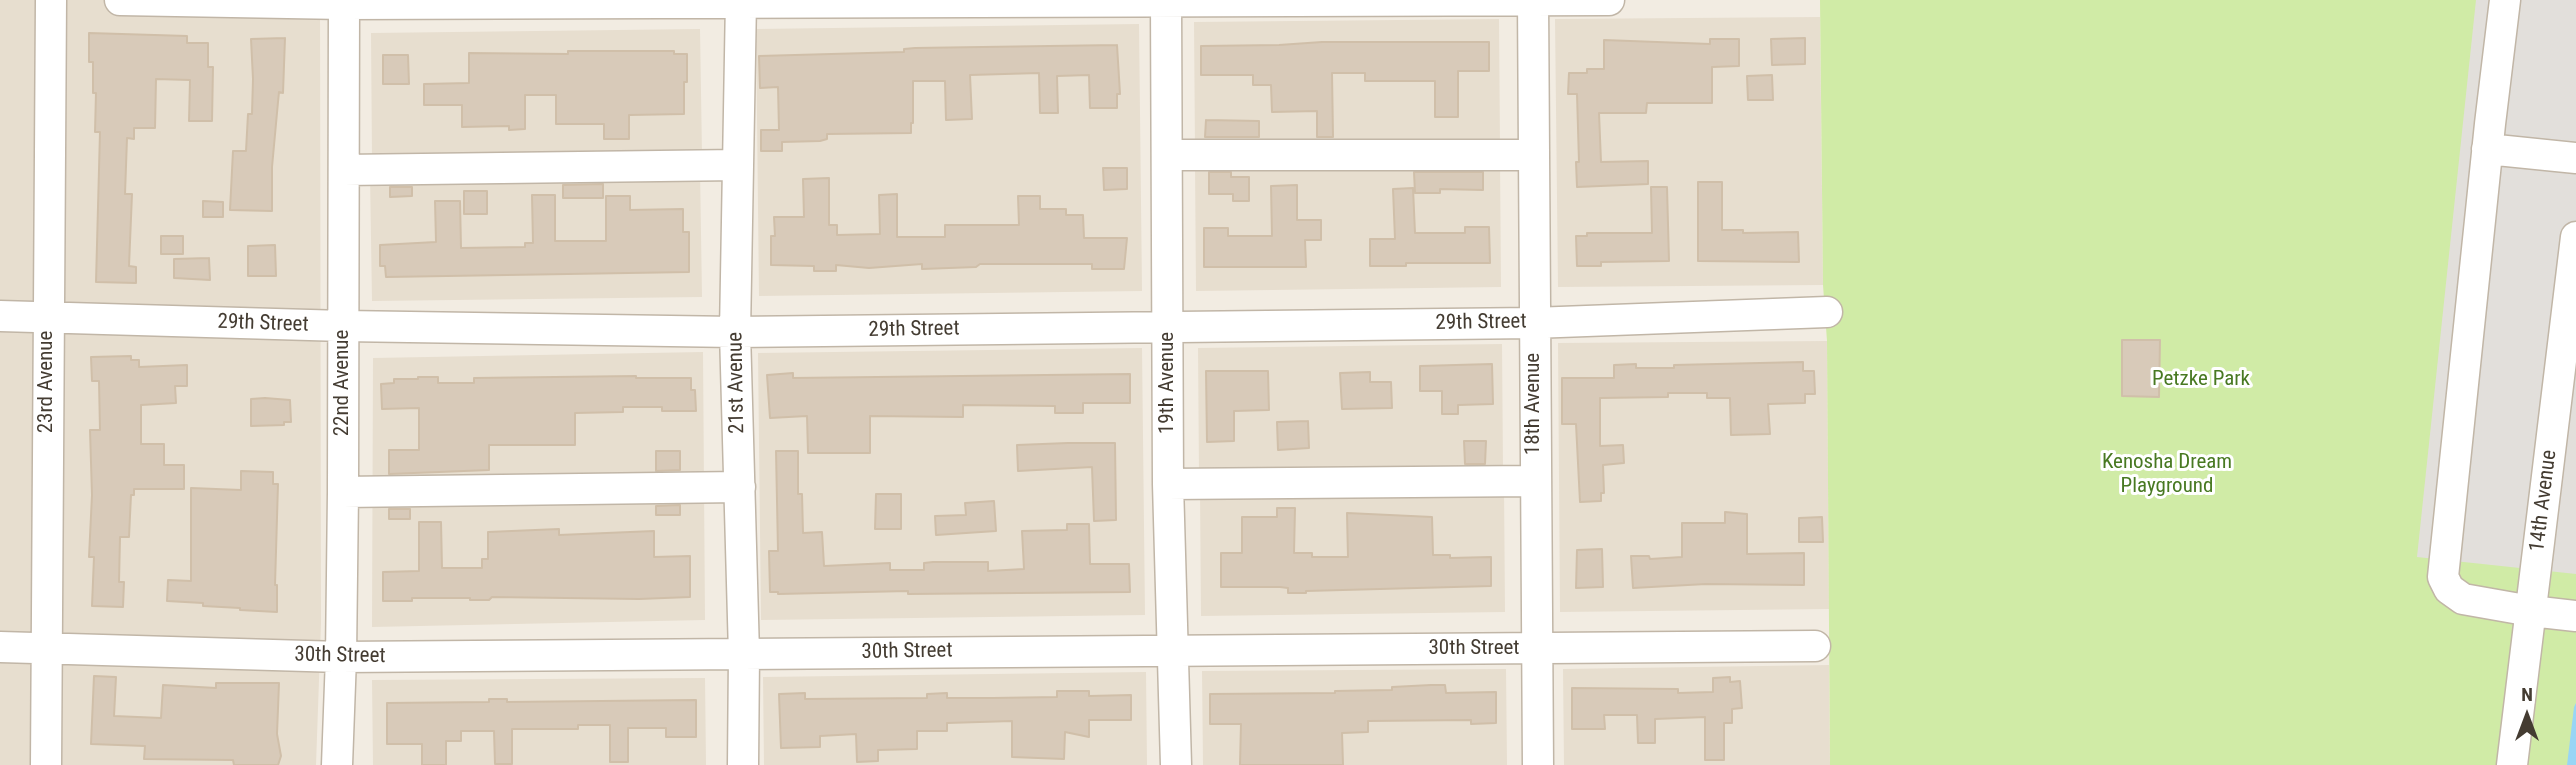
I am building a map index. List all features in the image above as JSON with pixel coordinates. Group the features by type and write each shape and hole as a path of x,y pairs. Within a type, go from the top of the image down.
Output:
{"street":[{"name":"23rd Avenue","path":"46,765 51,0"},
{"path":"120,0 1609,0"},
{"path":"2505,0 2443,577 2449,589 2463,599 2576,616"},
{"name":"19th Avenue","path":"1166,1 1168,484 1176,765"},
{"name":"18th Avenue","path":"1532,1 1538,765"},
{"name":"22nd Avenue","path":"337,765 341,657 344,2"},
{"name":"21st Avenue","path":"741,2 736,332 744,654 743,765"},
{"path":"2487,149 2576,158"},
{"path":"1167,155 1533,155"},
{"path":"344,170 738,165"},
{"name":"14th Avenue","path":"2512,765 2576,237"},
{"name":"29th Street","path":"0,316 344,326 736,332 1533,323 1827,312"},
{"path":"1168,484 1534,481"},
{"path":"342,492 740,487"},
{"name":"30th Street","path":"0,647 341,657 1815,646"}],"shaded area":[{"path":"0,0 320,0 321,623 316,765 0,765"},
{"path":"2476,0 2576,0 2576,574 2417,557"},
{"path":"1820,17 1823,285 1558,287 1555,19"},
{"path":"1499,19 1500,147 1195,149 1194,22"},
{"path":"1139,24 1142,291 759,296 756,29"},
{"path":"700,29 702,155 372,159 371,33"},
{"path":"1500,161 1501,287 1196,291 1195,165"},
{"path":"700,170 702,297 372,301 370,174"},
{"path":"1827,341 1829,609 1560,612 1558,343"},
{"path":"1502,344 1503,470 1199,474 1198,348"},
{"path":"1142,348 1145,615 761,620 758,353"},
{"path":"703,352 705,620 372,627 373,358"},
{"path":"1504,486 1505,612 1201,616 1200,490"},
{"path":"1829,665 1830,765 1564,765 1563,669"},
{"path":"1506,669 1507,765 1203,765 1202,671"},
{"path":"1146,672 1147,765 764,765 763,677"},
{"path":"705,678 706,765 373,765 372,680"}],"green space":[{"name":"Petzke Park","path":"1820,0 2576,0 2576,765 1830,765 1827,341 1823,285"}],"water":[{"path":"2576,703 2576,765 2567,765 2574,707"}],"building":[{"path":"89,33 187,36 187,43 208,43 208,67 213,67 212,121 189,121 190,80 156,79 155,128 134,128 134,139 127,138 125,194 132,194 129,266 136,267 136,283 96,282 100,132 95,132 96,93 93,93 93,62 89,62"},
{"path":"285,38 283,93 279,92 272,167 272,211 230,210 233,151 246,151 248,114 252,114 251,39"},
{"path":"1805,38 1805,64 1772,65 1771,39"},
{"path":"1710,39 1739,39 1739,66 1712,67 1712,103 1647,103 1646,113 1599,113 1601,162 1648,161 1648,184 1577,187 1577,94 1568,94 1569,73 1604,69 1604,40 1710,44"},
{"path":"1322,42 1489,42 1489,71 1458,71 1458,117 1435,117 1435,81 1365,81 1365,73 1332,73 1333,137 1317,137 1317,111 1272,112 1271,85 1253,85 1253,75 1201,75 1201,46"},
{"path":"1117,45 1120,94 1117,94 1117,108 1090,108 1089,75 1057,76 1058,113 1040,113 1039,73 970,75 972,119 946,120 945,81 913,81 911,133 827,134 827,139 820,141 782,142 782,151 761,151 761,130 779,130 778,87 760,88 759,56 904,52 904,49 915,48"},
{"path":"568,51 674,51 674,54 687,54 684,114 629,115 629,139 604,139 604,124 556,124 556,95 525,95 525,129 509,130 509,126 462,127 462,105 424,105 424,84 469,83 469,53 568,54"},
{"path":"383,55 408,55 409,84 383,84"},
{"path":"1772,75 1773,100 1748,100 1747,76"},
{"path":"1206,120 1259,121 1259,137 1205,137"},
{"path":"1103,168 1127,168 1127,189 1104,190"},
{"path":"1209,172 1231,172 1231,177 1249,177 1249,201 1233,201 1233,194 1209,194"},
{"path":"1414,172 1483,172 1483,190 1440,189 1440,193 1415,193"},
{"path":"829,178 829,225 837,225 837,235 880,234 879,195 897,194 897,237 945,237 945,225 1019,225 1018,196 1040,196 1040,209 1066,209 1066,215 1083,215 1084,238 1127,238 1124,269 1092,269 1092,264 980,264 976,267 922,269 922,264 869,268 836,265 836,271 814,271 814,266 771,265 771,236 775,236 774,217 804,217 803,179"},
{"path":"1698,182 1722,182 1722,230 1743,230 1743,233 1798,232 1799,262 1698,261"},
{"path":"603,184 603,198 563,198 563,185"},
{"path":"1297,185 1297,220 1321,220 1321,240 1305,240 1306,267 1204,267 1204,228 1228,228 1228,236 1272,236 1271,186"},
{"path":"390,187 412,187 412,196 390,197"},
{"path":"1651,187 1667,187 1669,261 1601,262 1601,266 1577,266 1576,236 1587,236 1587,233 1652,233"},
{"path":"1413,188 1415,233 1465,233 1465,227 1489,227 1490,263 1370,266 1370,239 1395,239 1393,189"},
{"path":"464,191 487,191 487,214 464,214"},
{"path":"532,195 555,195 555,241 606,241 606,196 630,196 630,210 683,209 683,232 689,232 689,272 386,277 385,266 380,266 380,245 436,242 435,201 460,201 461,248 525,247 525,243 533,243"},
{"path":"203,201 223,202 223,217 203,217"},
{"path":"161,236 183,236 183,254 161,254"},
{"path":"275,245 276,276 248,276 248,246"},
{"path":"209,258 210,280 174,278 174,259"},
{"path":"2122,340 2160,340 2159,397 2122,396"},
{"path":"131,356 131,360 139,360 139,367 187,365 187,386 175,386 176,403 141,405 141,444 164,444 164,465 184,465 184,489 134,489 134,495 131,495 129,537 120,537 119,582 124,582 123,607 92,606 94,557 89,557 92,495 90,430 100,430 99,381 92,381 91,357"},
{"path":"1803,362 1803,371 1814,371 1815,394 1805,394 1805,403 1768,404 1770,434 1731,435 1730,398 1707,398 1707,393 1668,393 1668,397 1600,398 1600,446 1623,445 1624,463 1603,465 1604,493 1601,493 1601,501 1580,502 1576,424 1562,424 1562,378 1614,378 1614,365 1674,368 1674,365"},
{"path":"1492,364 1493,404 1458,405 1458,414 1442,414 1442,391 1420,391 1420,366"},
{"path":"1206,371 1268,371 1269,410 1234,411 1234,441 1207,442"},
{"path":"1370,372 1370,382 1391,382 1392,408 1342,409 1340,373"},
{"path":"793,373 793,378 1130,374 1130,403 1083,403 1083,413 1055,413 1055,406 963,405 963,417 870,416 870,453 808,453 807,416 770,418 767,375"},
{"path":"418,377 438,377 438,383 474,383 474,378 691,378 691,390 695,390 696,411 662,411 662,407 623,407 623,412 575,413 575,445 489,445 489,470 389,474 389,450 419,450 419,408 382,409 381,384 394,383 394,379"},
{"path":"251,399 290,400 291,422 284,422 284,425 251,426"},
{"path":"1308,421 1309,448 1278,450 1277,422"},
{"path":"1464,441 1486,441 1485,464 1465,464"},
{"path":"1115,443 1116,520 1094,521 1092,467 1018,471 1017,445"},
{"path":"656,451 680,451 680,470 656,471"},
{"path":"776,451 798,451 798,494 802,494 803,533 822,532 824,566 890,563 890,570 924,570 924,563 988,562 988,571 1024,569 1022,531 1067,530 1067,524 1089,524 1090,564 1129,564 1130,592 770,592 769,551 778,551"},
{"path":"241,471 273,472 273,484 278,484 275,585 277,612 167,601 168,580 191,581 191,488 241,490"},
{"path":"876,494 901,494 901,529 875,529"},
{"path":"994,501 996,531 936,535 935,516 966,515 965,503"},
{"path":"680,505 680,515 656,515 656,506"},
{"path":"1277,508 1295,508 1294,553 1312,553 1312,557 1348,557 1347,513 1432,517 1433,555 1450,555 1450,558 1491,557 1491,586 1306,593 1288,593 1288,588 1280,587 1221,587 1221,553 1242,553 1242,517 1277,517"},
{"path":"389,509 410,509 410,519 389,519"},
{"path":"1725,512 1747,514 1747,554 1804,553 1804,585 1706,584 1633,588 1631,556 1649,556 1650,559 1682,557 1682,523 1725,523"},
{"path":"1822,517 1823,542 1799,542 1799,518"},
{"path":"419,522 441,522 442,568 482,568 482,559 488,559 488,532 559,529 559,535 654,531 654,557 690,556 690,597 492,597 489,600 412,598 412,601 383,601 383,572 419,571"},
{"path":"1602,549 1603,587 1576,588 1577,550"},
{"path":"94,676 116,677 114,716 161,718 163,685 216,688 216,683 279,683 277,734 281,756 278,765 234,765 233,760 144,759 145,746 91,744"},
{"path":"1730,677 1730,682 1740,681 1742,708 1732,709 1732,723 1724,723 1724,760 1705,760 1705,717 1655,719 1655,743 1638,743 1637,715 1604,715 1605,729 1572,729 1572,688 1713,692 1713,678"},
{"path":"1445,685 1446,693 1496,692 1496,723 1471,724 1471,720 1368,721 1368,732 1342,733 1343,765 1240,765 1241,724 1210,724 1210,694 1335,693"},
{"path":"1057,691 1089,691 1089,696 1131,695 1131,720 1089,720 1089,737 1065,732 1064,759 1012,757 1012,721 947,723 947,731 917,731 917,749 878,750 878,761 857,762 856,734 820,736 820,747 781,748 779,694 805,693 805,699 927,698 927,694 947,693 947,698 993,698 1057,697"},
{"path":"489,699 507,699 507,702 696,700 696,737 666,737 666,728 628,728 628,762 610,762 610,725 578,725 578,729 512,729 512,764 495,764 494,731 461,731 461,741 446,741 446,765 422,765 422,744 387,744 387,703 489,702"}],"park label":[{"name":"Kenosha Dream Playground","path":"2167,475"}]}
